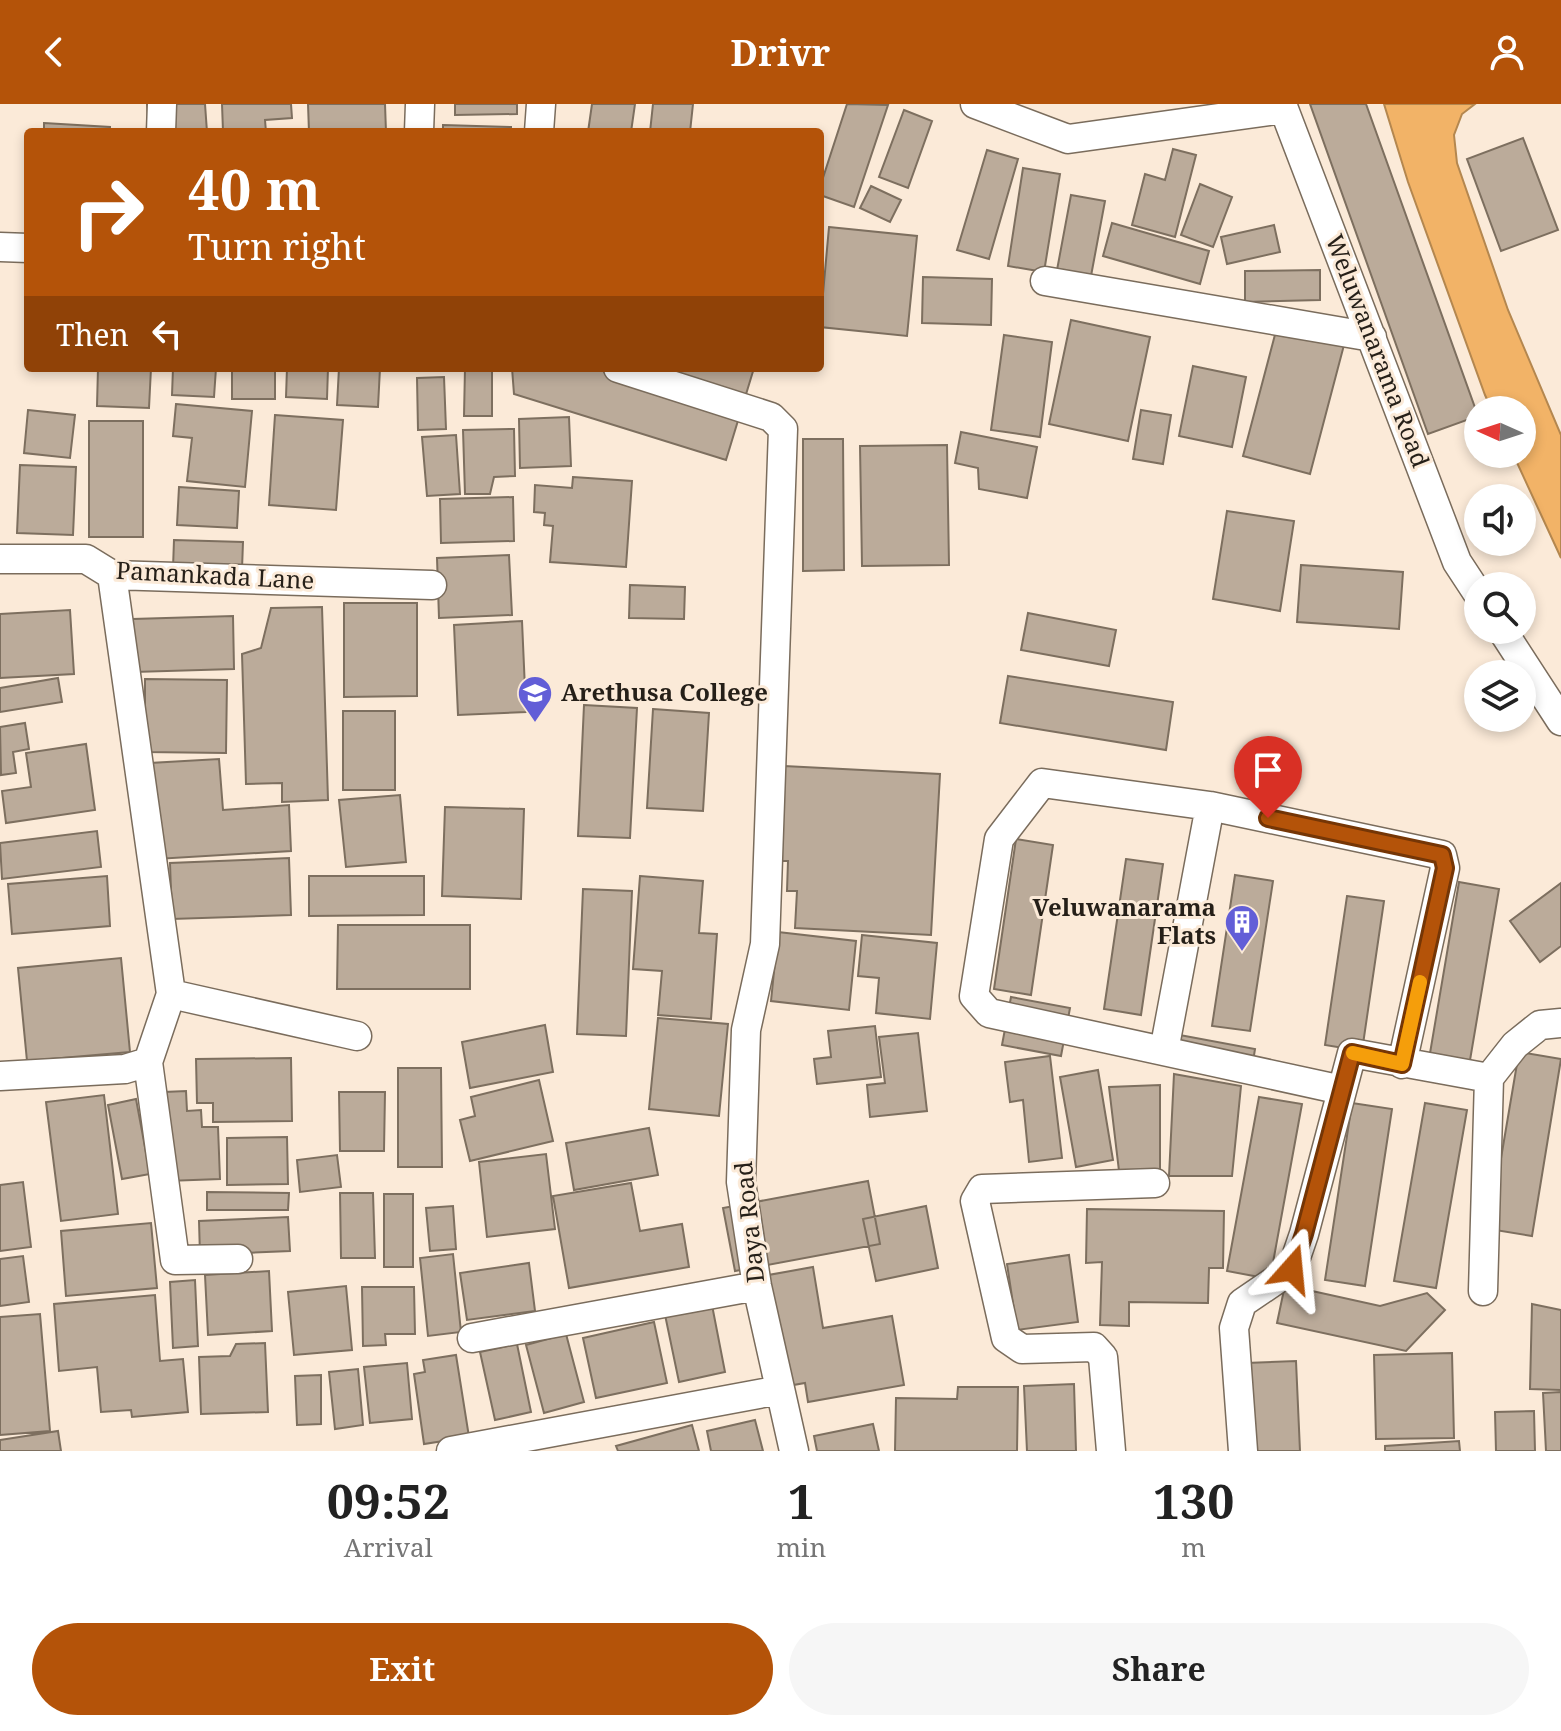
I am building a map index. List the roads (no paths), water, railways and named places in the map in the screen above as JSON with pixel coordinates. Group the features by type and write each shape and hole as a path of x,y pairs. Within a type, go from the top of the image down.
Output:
{"street":[{"path":"161,128 162,104"},
{"path":"419,128 420,104"},
{"path":"539,128 541,104"},
{"path":"975,104 1068,139 1283,106"},
{"name":"Weluwanarama Road","path":"1283,106 1457,562 1464,573"},
{"path":"0,247 24,248"},
{"path":"1045,281 1372,337"},
{"name":"Daya Road","path":"630,372 771,417 783,429 765,944 746,1030 741,1182 757,1286 794,1451"},
{"name":"Pamankada Lane","path":"0,559 86,559 112,575 432,585"},
{"path":"112,575 171,994 148,1062 175,1260 238,1259"},
{"path":"1511,644 1561,721"},
{"path":"1342,1090 989,1013 974,996 999,839 1042,783 1210,806 1442,855 1445,868 1402,1064"},
{"path":"1164,1051 1210,806"},
{"path":"171,994 357,1036"},
{"path":"1483,1291 1489,1078 1515,1045 1540,1025 1561,1023"},
{"path":"1243,1451 1234,1328 1242,1303 1292,1269 1352,1053 1489,1078"},
{"path":"0,1076 125,1069 148,1062"},
{"path":"1111,1451 1103,1357 1094,1347 1022,1349 1006,1338 975,1201 982,1189 1155,1183"},
{"path":"472,1338 757,1286"},
{"path":"451,1451 780,1390"}],"place":[{"name":"Arethusa College","path":"535,724"},
{"name":"Veluwanarama Flats","path":"1242,953"}]}
